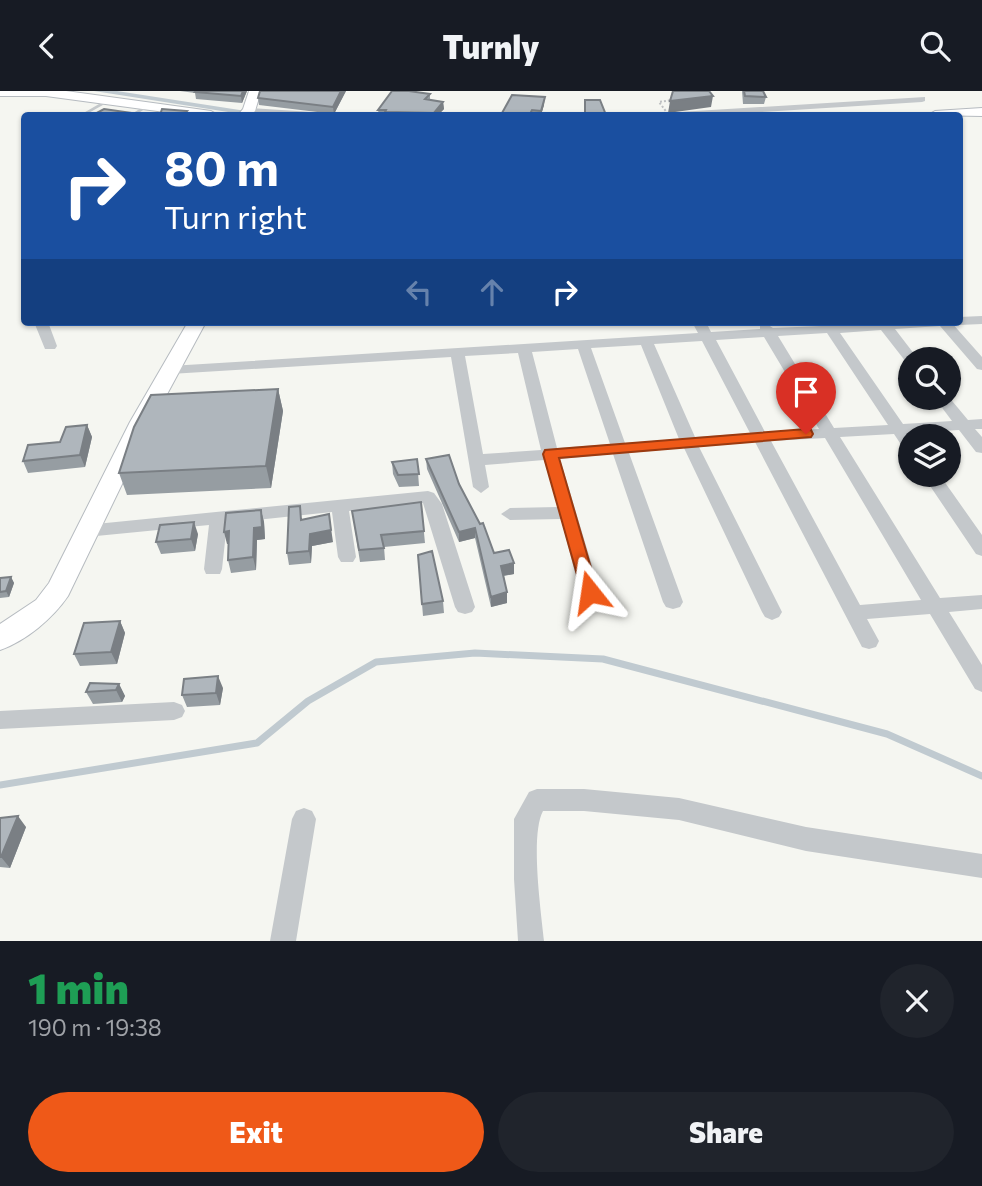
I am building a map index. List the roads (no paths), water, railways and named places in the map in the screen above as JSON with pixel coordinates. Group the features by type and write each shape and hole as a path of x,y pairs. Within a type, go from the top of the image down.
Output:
{"street":[{"path":"246,112 255,91"},
{"path":"1,93 47,92 190,112"},
{"path":"775,112 922,99"},
{"path":"963,321 982,320"},
{"path":"42,326 50,346"},
{"path":"0,639 46,607 60,589 86,531 195,326"},
{"path":"170,370 646,341 702,330 829,326 898,428"},
{"path":"885,326 901,347"},
{"path":"947,326 982,366"},
{"path":"765,328 982,683"},
{"path":"702,330 869,641"},
{"path":"646,341 689,443 772,611"},
{"path":"583,344 673,601"},
{"path":"524,347 550,454 590,592"},
{"path":"457,351 481,487"},
{"path":"952,410 982,449"},
{"path":"963,425 982,423"},
{"path":"477,460 619,447 898,428"},
{"path":"939,487 978,540"},
{"path":"86,531 428,497 433,504 465,607"},
{"path":"340,507 347,557"},
{"path":"510,514 568,513"},
{"path":"213,569 219,519"},
{"path":"854,613 982,602"},
{"path":"0,720 173,711"},
{"path":"531,941 526,879 526,819 537,800 584,800 679,809 806,839 982,866"},
{"path":"283,941 304,819"}],"lane":[{"path":"88,112 108,101"},
{"path":"137,112 148,106"}],"waterway":[{"path":"98,91 241,111"},
{"path":"0,785 257,743 308,701 376,662 475,653 603,659 887,734 982,776"}]}
